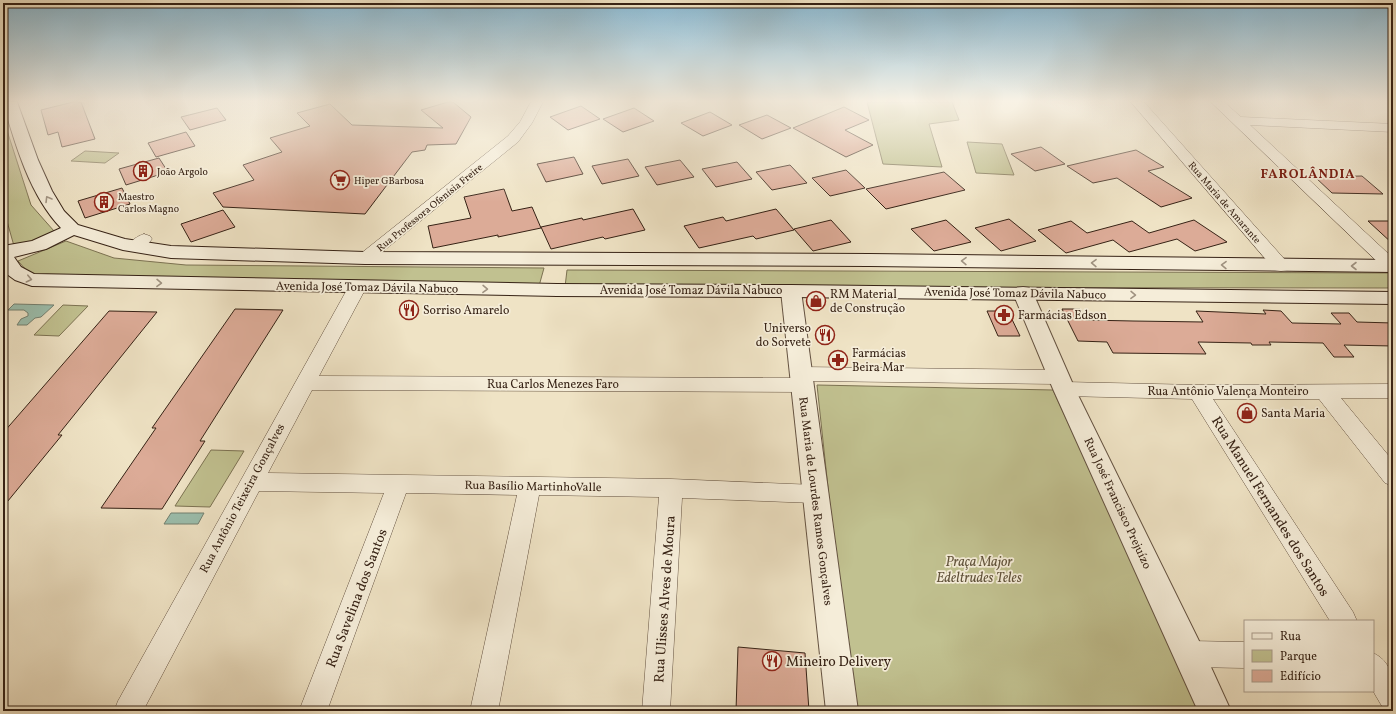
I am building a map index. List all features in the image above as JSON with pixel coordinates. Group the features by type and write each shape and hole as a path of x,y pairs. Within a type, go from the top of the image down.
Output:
{"main road":[{"path":"21,135 43,191 57,214 72,229 123,244 140,243 171,252 366,258 870,260 1281,266 1393,266"},
{"path":"3,252 23,250 41,245 72,229"},
{"name":"Avenida José Tomaz Dávila Nabuco","path":"3,252 6,262 14,272 20,276 32,280 557,290 1023,293 1393,298"},
{"path":"557,290 562,258"},
{"name":"Rua Maria de Lourdes Ramos Gonçalves","path":"791,291 842,711"},
{"name":"Rua José Francisco Prejuízo","path":"1023,293 1061,383 1189,654 1214,711"}],"street":[{"name":"Rua Professora Ofenísia Freire","path":"366,258 516,135"},
{"name":"Rua Maria de Amarante","path":"1166,135 1281,266"},
{"path":"1252,135 1393,266"},
{"name":"Rua Antônio Teixeira Gonçalves","path":"128,711 358,286"},
{"name":"Rua Carlos Menezes Faro","path":"305,382 801,379 1061,383"},
{"name":"Rua Antônio Valença Monteiro","path":"1061,383 1198,392 1393,391"},
{"path":"1324,391 1393,477"},
{"name":"Rua Manuel Fernandes dos Santos","path":"1198,392 1343,620"},
{"name":"Rua Basílio MartinhoValle","path":"251,482 398,485 530,485 671,488 816,494"},
{"name":"Rua Savelina dos Santos","path":"313,711 398,485"},
{"path":"484,711 530,485"},
{"name":"Rua Ulisses Alves de Moura","path":"656,711 671,488"},
{"path":"1189,654 1244,655"},
{"path":"1374,668 1393,698"}],"green space":[{"path":"3,135 9,135 31,205 54,231 51,237 14,246 3,207"},
{"path":"876,135 932,135 942,167 883,164"},
{"path":"967,142 1002,144 1014,175 976,173"},
{"path":"85,151 119,153 105,163 71,161"},
{"path":"66,241 114,258 186,265 544,268 539,286 45,279 29,273 18,261"},
{"path":"567,270 1393,273 1393,288 565,287"},
{"path":"63,305 88,306 59,336 34,335"},
{"name":"Praça Major Edeltrudes Teles","path":"817,385 1053,390 1200,711 852,711"},
{"path":"211,450 244,451 210,507 175,506"}],"shaded area":[{"path":"14,304 54,305 41,317 35,318 27,325 17,325 21,319 28,316 28,313 24,310 8,310"},
{"path":"171,513 204,513 198,524 164,524"}],"building":[{"path":"59,135 94,135 95,139 62,147"},
{"path":"175,135 188,135 195,146 156,157 148,143"},
{"name":"Hiper GBarbosa","path":"279,135 461,135 456,144 427,145 425,150 412,152 365,214 223,207 213,193 254,180 243,165 282,152 270,138"},
{"path":"756,135 772,135 762,139"},
{"path":"806,135 855,135 873,145 846,157"},
{"path":"1041,147 1065,164 1035,171 1011,154"},
{"path":"1136,150 1164,167 1148,171 1192,198 1161,207 1117,178 1093,183 1067,166"},
{"path":"574,157 583,174 546,182 537,164"},
{"name":"João Argolo","path":"159,158 168,172 126,185 119,169"},
{"path":"628,159 639,176 602,184 592,166"},
{"path":"680,160 694,177 657,185 645,167"},
{"path":"737,162 752,179 716,187 702,169"},
{"path":"790,165 807,183 772,190 756,172"},
{"path":"846,170 865,188 830,196 812,178"},
{"path":"944,172 965,190 886,209 866,189"},
{"path":"1362,176 1383,194 1332,193 1315,177"},
{"name":"Maestro Carlos Magno","path":"122,188 130,204 85,218 78,201"},
{"path":"504,189 512,211 532,207 541,228 433,248 428,226 471,218 464,197"},
{"path":"633,209 645,230 605,239 603,237 551,249 541,227 582,218 583,220"},
{"path":"776,209 794,230 756,239 753,236 699,248 684,226 723,217 726,221"},
{"path":"223,210 235,227 191,242 181,224"},
{"path":"1009,219 1036,241 1001,251 975,228"},
{"path":"831,220 851,242 813,251 794,229"},
{"path":"946,220 971,242 934,251 911,229"},
{"path":"1194,220 1227,242 1195,251 1177,239 1129,252 1113,240 1066,253 1038,230 1071,221 1087,233 1132,221 1149,233"},
{"path":"1368,221 1393,221 1393,244"},
{"path":"235,309 283,310 200,441 205,441 162,509 101,508 156,428 152,428"},
{"path":"1062,309 1080,309 1086,320 1203,322 1196,311 1266,314 1263,310 1281,311 1292,323 1341,324 1331,313 1349,313 1357,322 1393,323 1393,346 1344,345 1354,357 1334,357 1323,343 1269,342 1271,345 1198,342 1206,354 1113,353 1107,342 1078,341"},
{"path":"109,311 157,312 58,435 62,435 3,507 3,433"},
{"path":"987,311 1008,311 1020,336 998,336"},
{"path":"738,647 805,653 809,711 736,711"}],"place":[{"name":"João Argolo","path":"143,171"},
{"name":"Hiper GBarbosa","path":"340,180"},
{"name":"Maestro Carlos Magno","path":"104,202"},
{"name":"RM Material de Construção","path":"816,301"},
{"name":"Sorriso Amarelo","path":"409,310"},
{"name":"Farmácias Edson","path":"1004,315"},
{"name":"Universo do Sorvete","path":"825,335"},
{"name":"Farmácias Beira Mar","path":"838,360"},
{"name":"Santa Maria","path":"1247,413"},
{"name":"Mineiro Delivery","path":"772,661"}],"district":[{"name":"FAROLÂNDIA","path":"1308,173"}]}
